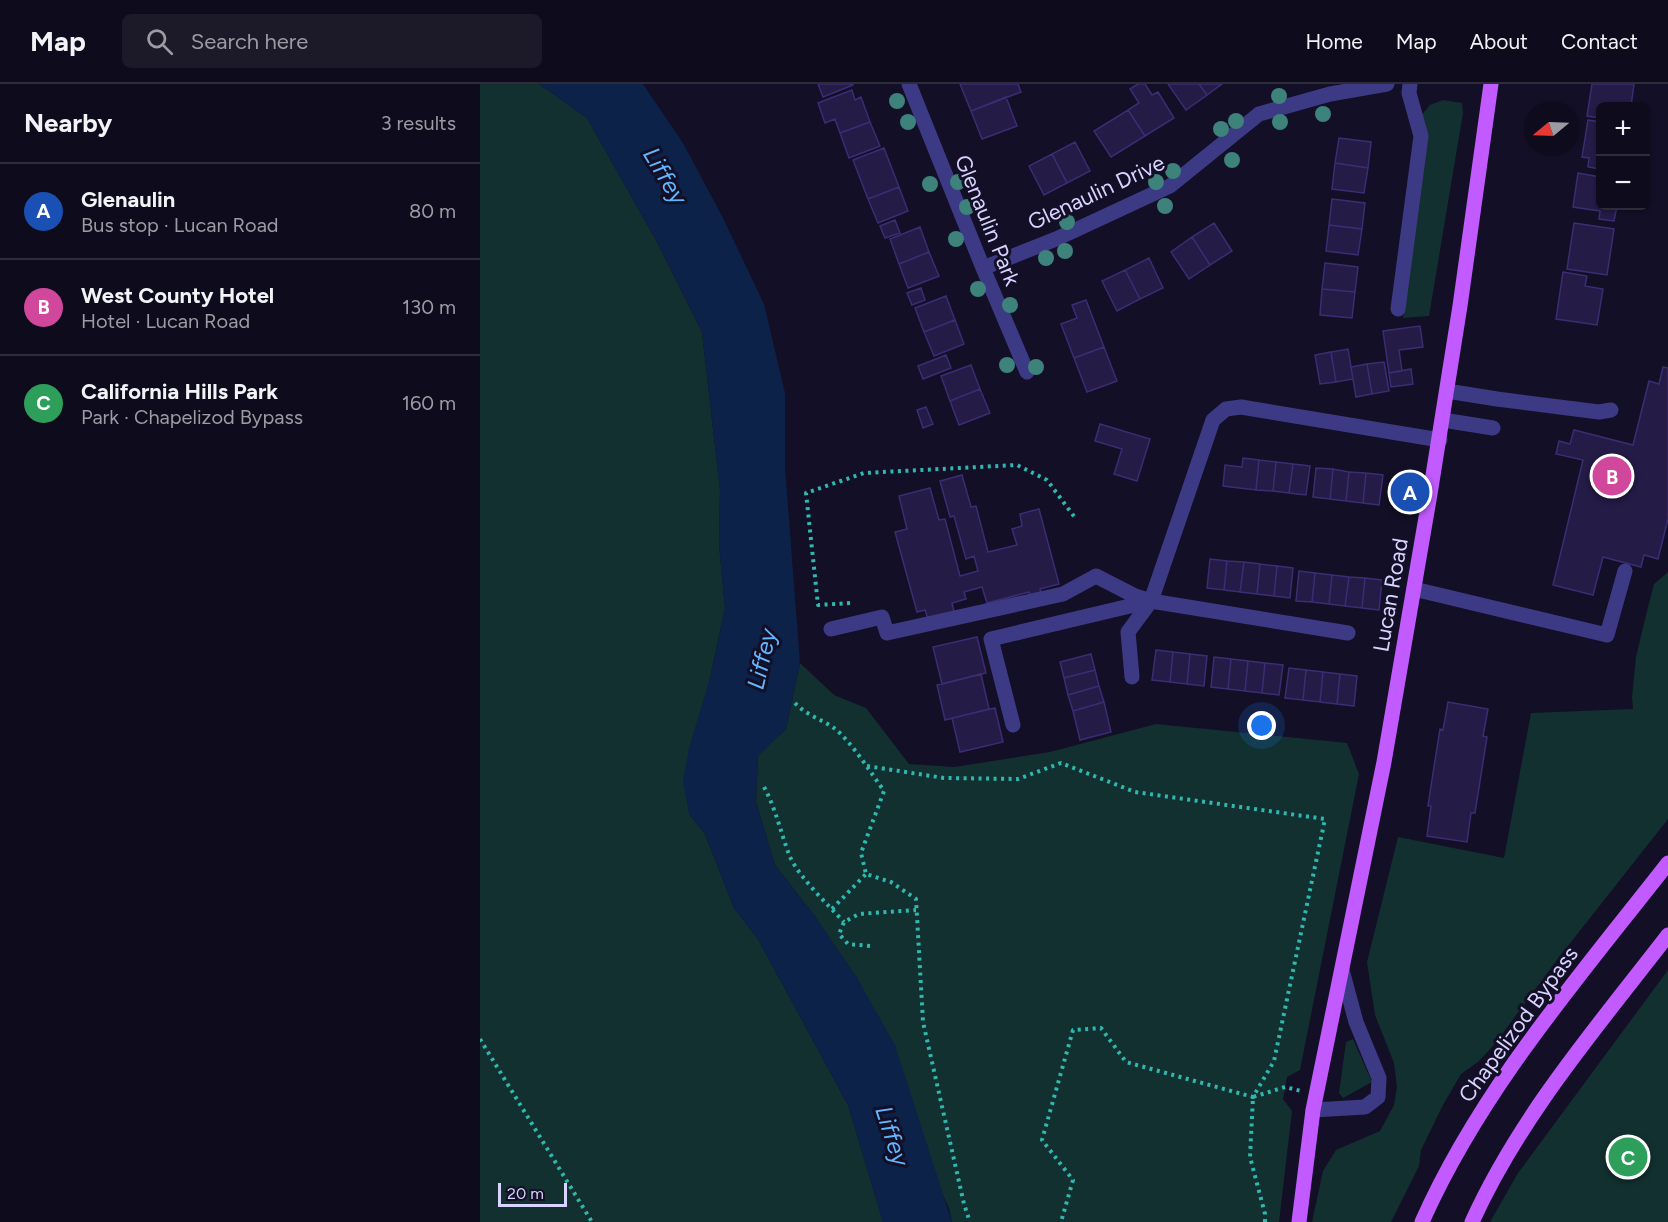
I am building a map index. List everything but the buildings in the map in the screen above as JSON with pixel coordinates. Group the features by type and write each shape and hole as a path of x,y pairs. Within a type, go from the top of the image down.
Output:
{"main road":[{"name":"Lucan Road","path":"1313,1110 1384,762 1440,440 1489,84"},
{"name":"Chapelizod Bypass","path":"1422,1222 1434,1195 1475,1121 1533,1035 1668,863"},
{"path":"1472,1222 1486,1190 1551,1085 1668,935"},
{"path":"1299,1222 1313,1110"}],"street":[{"name":"Glenaulin Park","path":"909,84 1027,372"},
{"name":"Glenaulin Drive","path":"983,268 1056,239 1170,186 1259,114 1330,94 1387,84"},
{"path":"1398,309 1420,136 1408,93 1410,84"},
{"path":"1448,391 1599,412 1611,410"},
{"path":"1132,677 1128,632 1151,601 1213,420 1226,409 1241,406 1440,440"},
{"path":"1443,420 1493,428"},
{"path":"1414,589 1607,635 1625,571"},
{"path":"831,629 882,616 887,633 1063,594 1096,576 1135,596 1151,601 1348,633"},
{"path":"1013,725 991,639 1151,601"},
{"name":"Lucan Road","path":"1313,1110 1365,1107 1378,1097 1379,1078 1356,1022 1342,970"}],"path":[{"path":"858,603 818,605 806,493 864,473 1017,465 1047,480 1076,519"},
{"path":"795,703 802,711 836,729 867,766 884,791 861,853 866,874"},
{"path":"867,766 944,778 1018,779 1061,763 1135,792 1325,819 1274,1061 1253,1097 1250,1157 1265,1222"},
{"path":"764,787 772,802 791,859 815,891 844,922"},
{"path":"831,909 866,874"},
{"path":"866,874 891,882 916,899 923,1022 970,1222"},
{"path":"870,946 848,944 839,934 844,922 859,914 916,910"},
{"path":"1061,1222 1074,1180 1042,1140 1073,1030 1101,1028 1126,1062 1253,1097 1285,1087 1316,1094"},
{"path":"480,1039 592,1222"}],"green space":[{"path":"480,84 539,84 587,118 657,242 702,332 720,490 719,544 725,608 710,678 689,814 705,834 734,908 758,939 848,1105 883,1222 480,1222"},
{"path":"1443,100 1462,103 1463,113 1429,316 1403,318 1426,125 1421,116 1430,105"},
{"path":"1668,572 1668,819 1560,956 1494,1045 1478,1062 1461,1074 1421,1150 1419,1166 1391,1222 1312,1222 1323,1171 1336,1150 1380,1131 1394,1105 1397,1087 1394,1063 1375,1015 1367,962 1398,837 1504,858 1531,713 1633,709 1636,657 1648,607 1654,584"},
{"path":"800,663 834,695 866,708 909,764 954,767 1050,752 1156,724 1347,743 1359,774 1300,1070 1287,1077 1283,1099 1292,1111 1279,1222 952,1222 949,1208 817,919 775,865 756,802 758,755 786,729"},
{"path":"1668,970 1668,1222 1490,1222 1518,1173"},
{"path":"1353,1039 1372,1082 1343,1098 1339,1093 1346,1042"}],"water":[{"name":"Liffey","path":"539,84 643,84 683,143 723,218 764,304 785,393 785,467 800,663 786,729 758,756 756,802 775,865 817,919 856,976 895,1045 952,1222 883,1222 848,1105 758,939 734,908 705,834 689,814 683,781 689,748 710,678 725,608 719,544 720,490 702,332 657,242 587,118"}],"place":[{"name":"West County Hotel","path":"1612,476"},
{"name":"Glenaulin","path":"1410,492"},
{"name":"California Hills Park","path":"1628,1157"}]}
